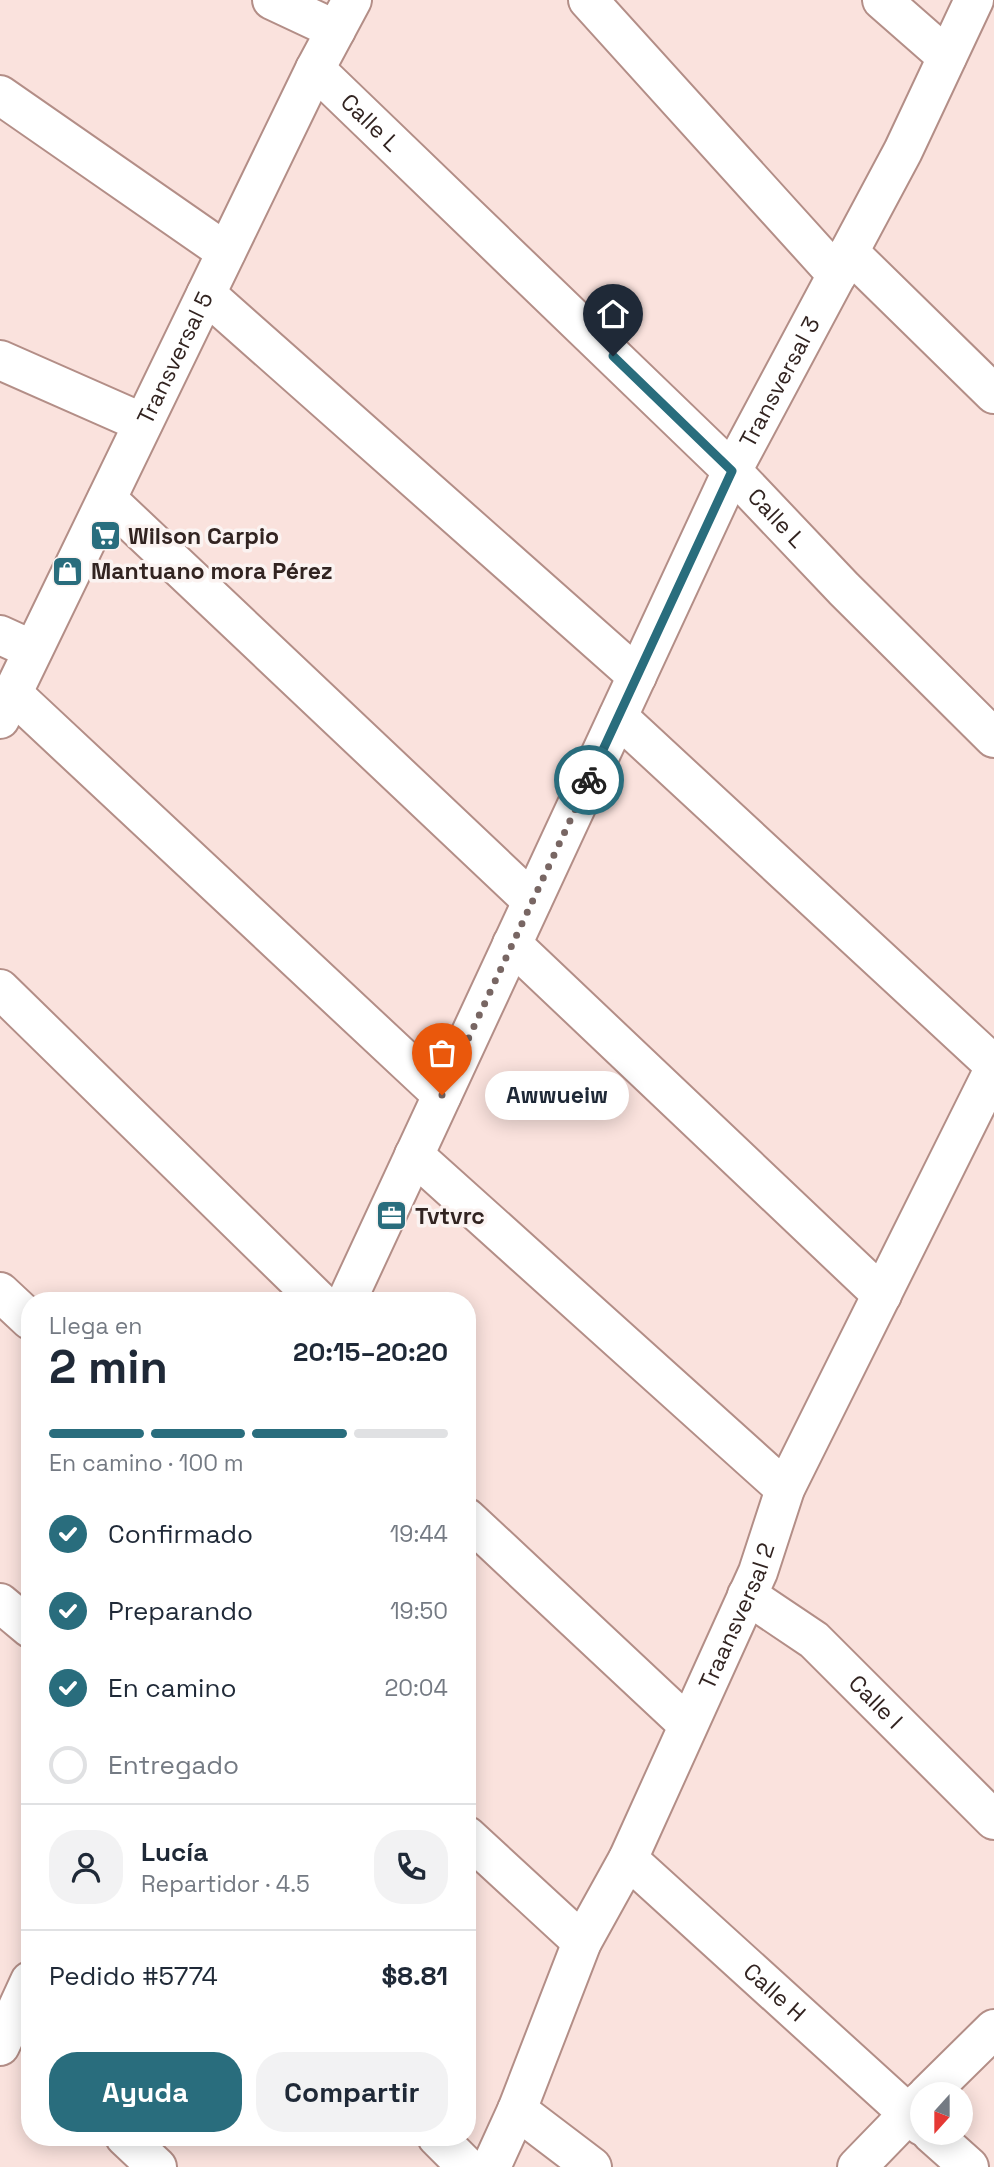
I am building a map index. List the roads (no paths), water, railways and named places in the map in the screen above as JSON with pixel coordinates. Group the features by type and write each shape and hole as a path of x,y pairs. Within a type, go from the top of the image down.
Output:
{"street":[{"path":"272,0 344,15"},
{"path":"588,0 843,264 994,394"},
{"path":"882,0 947,57"},
{"name":"Transversal 3","path":"350,1292 732,471 903,151 947,57 980,10"},
{"name":"Transversal 5","path":"6,706 17,643 107,499 315,69 344,15"},
{"name":"Calle L","path":"315,69 732,471 844,589 994,738"},
{"path":"0,95 226,253"},
{"path":"206,294 637,676"},
{"path":"0,360 144,423"},
{"path":"107,499 532,901"},
{"path":"6,706 442,1095"},
{"path":"618,717 994,1067"},
{"path":"512,944 882,1295"},
{"path":"0,989 310,1292"},
{"name":"Traansversal 2","path":"491,2167 517,2110 582,1942 628,1859 758,1572 785,1489 994,1067"},
{"path":"414,1155 785,1489"},
{"path":"0,1292 21,1312"},
{"path":"476,1526 687,1724"},
{"name":"Calle I","path":"747,1595 814,1640 994,1820"},
{"path":"0,1603 21,1620"},
{"path":"476,1844 582,1942"},
{"name":"Calle H","path":"628,1859 910,2103"},
{"path":"13,2039 21,2012"},
{"path":"949,2082 994,2029"},
{"path":"517,2110 592,2167"},
{"path":"857,2167 910,2123"},
{"path":"135,2146 157,2167"},
{"path":"445,2146 467,2167"},
{"name":"Calle H","path":"950,2146 968,2167"}],"place":[{"name":"Wilson Carpio","path":"105,536"},
{"name":"Mantuano mora Pérez","path":"68,571"},
{"name":"Awwueiw","path":"442,1095"},
{"name":"Tvtvrc","path":"392,1216"}]}
